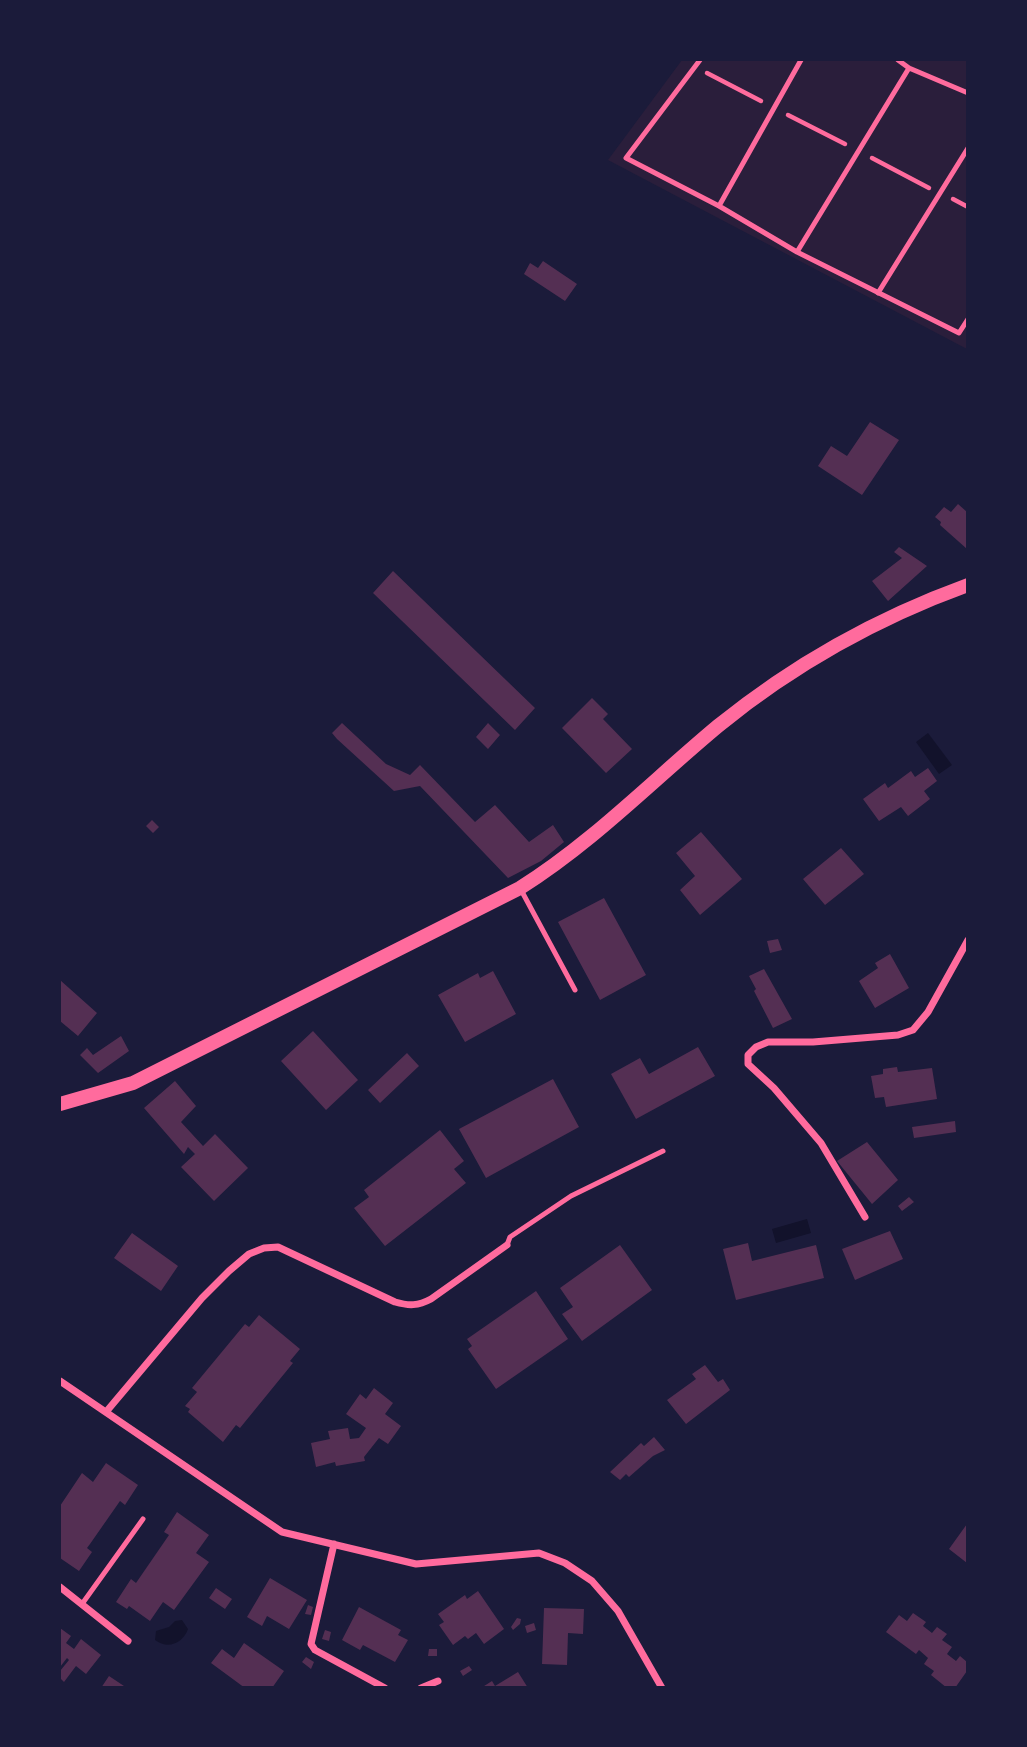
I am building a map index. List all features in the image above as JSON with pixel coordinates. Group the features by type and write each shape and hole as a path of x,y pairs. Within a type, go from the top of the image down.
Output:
{"main road":[{"path":"60,1104 133,1083 520,888 579,847 718,727 792,671 898,613 968,585"}],"street":[{"path":"865,1217 821,1143 774,1088 748,1064 748,1055 756,1047 768,1042 813,1042 898,1035 914,1030 928,1012 968,940"},
{"path":"106,1412 202,1298 249,1254 264,1248 278,1247 407,1306 420,1305 507,1245"},
{"path":"61,1384 282,1532 416,1564 539,1553 565,1563 592,1581 618,1611 662,1688"},
{"path":"334,1544 311,1644 315,1650 385,1688"},
{"path":"60,1587 128,1641"},
{"path":"421,1688 438,1681"}],"lane":[{"path":"701,60 626,158 719,206 797,252 959,333 968,319"},
{"path":"719,206 801,60"},
{"path":"898,60 909,68 968,93"},
{"path":"797,252 909,68"},
{"path":"878,293 968,148"},
{"path":"520,888 575,990"},
{"path":"507,1245 510,1237 571,1196 663,1151"},
{"path":"82,1604 143,1519"}],"path":[{"path":"696,66 968,207"}],"shaded area":[{"path":"682,60 967,60 967,349 608,160"},
{"path":"928,733 952,765 939,774 916,742"},
{"path":"807,1219 811,1233 776,1243 772,1229"},
{"path":"182,1620 188,1629 179,1641 170,1645 155,1640 156,1631"}],"building":[{"path":"543,261 577,284 565,301 524,274 530,263 538,268"},
{"path":"870,422 899,440 862,495 818,466 831,446 847,456"},
{"path":"958,504 967,512 967,549 940,525 941,522 935,517 944,507 951,512"},
{"path":"899,547 927,566 888,601 872,581 902,558 894,552"},
{"path":"393,571 535,708 515,730 373,593"},
{"path":"592,698 608,714 603,719 632,749 606,773 562,728"},
{"path":"342,723 386,764 410,775 420,765 475,822 495,805 529,842 553,825 564,842 541,861 508,878 420,786 394,791 337,739 332,733"},
{"path":"488,723 500,735 488,749 476,737"},
{"path":"928,768 937,781 924,791 930,799 908,816 901,807 879,821 863,799 885,783 888,788 911,771 915,777"},
{"path":"152,820 159,827 153,833 146,826"},
{"path":"701,832 742,879 700,915 680,890 695,876 676,853"},
{"path":"841,848 864,874 825,905 803,879"},
{"path":"604,898 646,975 600,1000 558,922"},
{"path":"778,939 782,950 770,953 767,941"},
{"path":"890,954 909,988 875,1008 859,981 878,968 875,963"},
{"path":"764,969 792,1019 773,1028 749,976"},
{"path":"493,971 516,1014 465,1042 438,995 478,973 480,978"},
{"path":"60,980 97,1013 78,1036 60,1021"},
{"path":"313,1031 358,1080 326,1110 281,1061"},
{"path":"121,1036 129,1051 98,1073 80,1055 87,1048 93,1055"},
{"path":"698,1047 715,1076 636,1119 611,1074 640,1058 649,1074"},
{"path":"407,1053 419,1066 380,1103 368,1090"},
{"path":"897,1067 898,1072 932,1068 937,1099 886,1107 884,1097 875,1098 871,1076 883,1074 883,1069"},
{"path":"553,1079 579,1127 486,1178 459,1129"},
{"path":"175,1081 196,1106 181,1122 203,1146 215,1134 248,1168 214,1201 181,1167 195,1154 188,1147 184,1154 144,1108"},
{"path":"955,1121 956,1132 914,1138 912,1127"},
{"path":"440,1130 464,1161 454,1169 466,1183 385,1246 354,1208 369,1197 364,1190"},
{"path":"867,1142 898,1180 872,1204 837,1161"},
{"path":"909,1197 914,1202 902,1211 898,1206"},
{"path":"890,1231 903,1259 855,1280 842,1249"},
{"path":"132,1233 178,1266 161,1291 114,1258"},
{"path":"748,1243 752,1261 816,1245 824,1278 736,1300 723,1249"},
{"path":"620,1245 652,1290 582,1341 562,1314 573,1307 560,1288"},
{"path":"536,1291 568,1339 496,1389 468,1349 472,1346 467,1339"},
{"path":"259,1315 300,1349 290,1361 293,1363 240,1428 236,1425 223,1442 188,1412 190,1409 185,1406 197,1392 192,1388 245,1324 249,1327"},
{"path":"705,1365 718,1382 723,1379 730,1390 686,1424 667,1400 696,1379 692,1374"},
{"path":"374,1388 393,1403 385,1414 401,1426 388,1444 379,1438 364,1457 365,1461 336,1466 335,1462 316,1467 311,1443 330,1439 328,1431 348,1428 350,1439 359,1438 366,1428 346,1414 360,1394 366,1399"},
{"path":"654,1437 665,1450 653,1456 629,1477 626,1474 620,1480 610,1472 641,1443 644,1446"},
{"path":"106,1463 138,1485 125,1505 120,1501 87,1548 92,1552 79,1571 60,1558 60,1506 82,1473 93,1482"},
{"path":"177,1512 209,1535 196,1553 209,1562 174,1610 163,1602 150,1621 129,1606 127,1609 116,1602 131,1579 136,1583 169,1535 164,1532"},
{"path":"967,1524 967,1563 949,1549"},
{"path":"270,1578 307,1600 289,1629 267,1616 262,1626 247,1617"},
{"path":"216,1588 232,1599 225,1609 209,1598"},
{"path":"478,1591 504,1629 484,1644 476,1633 468,1639 465,1636 453,1645 439,1625 444,1622 438,1614 465,1595 467,1599"},
{"path":"308,1605 313,1607 311,1615 305,1614"},
{"path":"359,1607 401,1630 398,1635 408,1640 395,1662 363,1645 360,1650 342,1640"},
{"path":"544,1608 584,1609 583,1634 568,1633 567,1665 542,1664"},
{"path":"913,1613 926,1622 923,1626 932,1633 937,1627 947,1634 942,1640 952,1647 947,1654 956,1661 960,1656 967,1662 967,1671 955,1688 947,1688 931,1675 934,1671 924,1664 928,1658 919,1650 916,1654 886,1632 899,1615 907,1621"},
{"path":"517,1618 521,1619 520,1624 513,1630 511,1627"},
{"path":"534,1623 536,1630 527,1633 525,1626"},
{"path":"60,1628 71,1636 66,1643 74,1649 81,1639 101,1655 86,1674 76,1666 64,1682 60,1678 60,1671 69,1660 67,1658 60,1667"},
{"path":"325,1630 331,1632 329,1641 322,1639"},
{"path":"244,1643 284,1671 272,1688 245,1688 211,1663 222,1649 234,1658"},
{"path":"429,1649 437,1649 437,1656 428,1656"},
{"path":"306,1657 314,1662 311,1669 302,1662"},
{"path":"469,1666 472,1670 463,1676 460,1671"},
{"path":"518,1672 528,1688 481,1688 492,1681 495,1686"},
{"path":"109,1676 127,1688 101,1688"}]}
